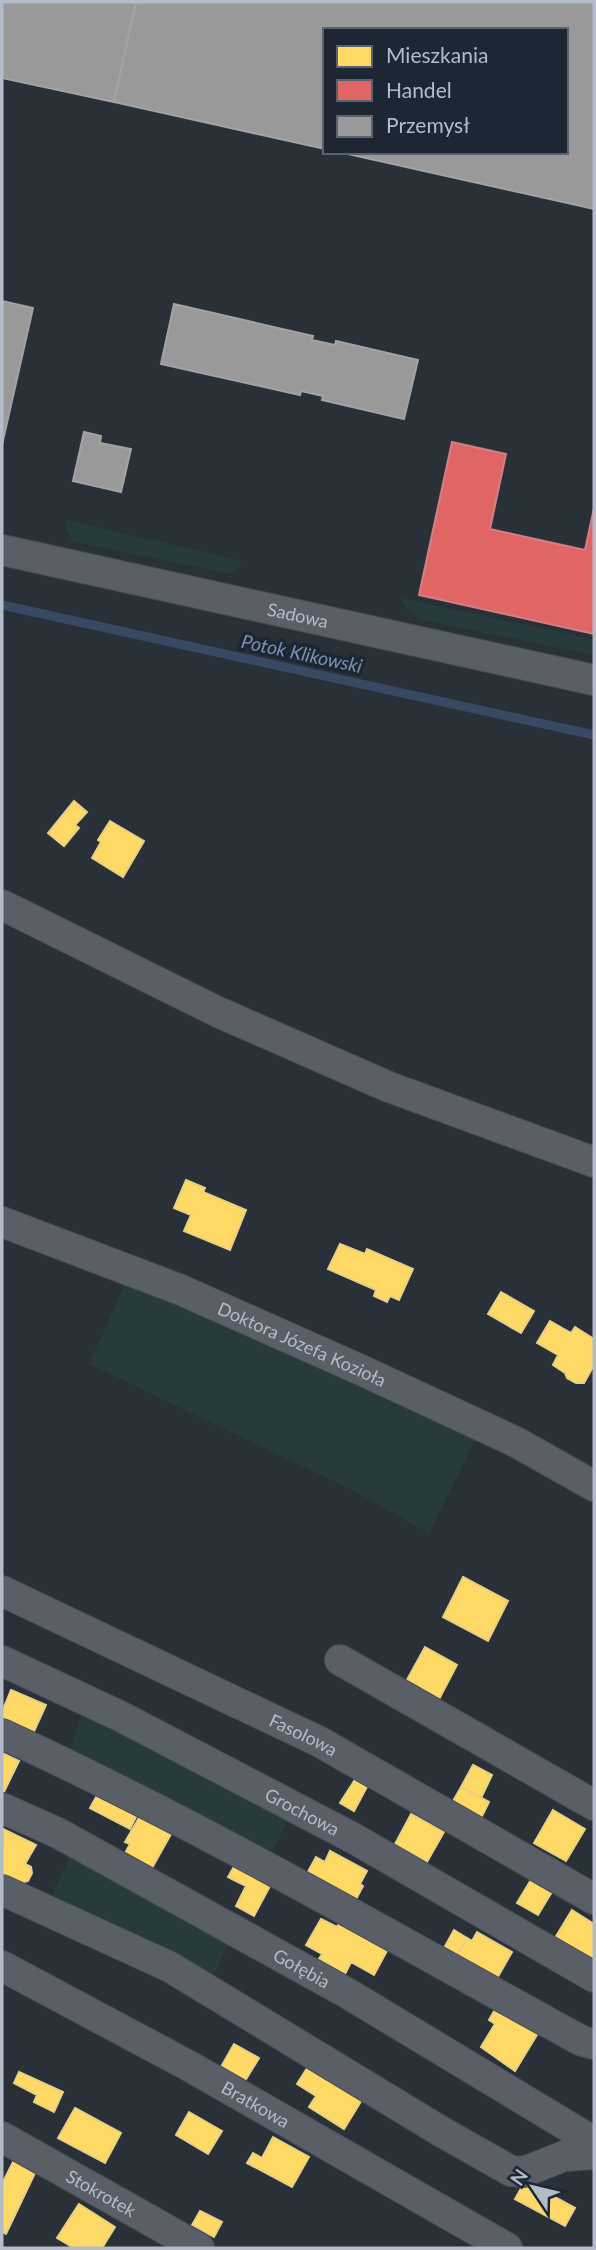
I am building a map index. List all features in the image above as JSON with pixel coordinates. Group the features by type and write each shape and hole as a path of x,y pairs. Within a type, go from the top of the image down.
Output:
{"street":[{"name":"Sadowa","path":"2,550 594,680"},
{"path":"2,905 218,1012 388,1087 594,1161"},
{"name":"Doktora Józefa Kozioła","path":"2,1222 181,1290 325,1354 516,1442 594,1486"},
{"name":"Fasolowa","path":"2,1591 320,1742 594,1899"},
{"path":"340,1660 594,1805"},
{"name":"Grochowa","path":"2,1661 122,1717 353,1838 594,1977"},
{"path":"2,1734 93,1775 278,1871 582,2041 594,2044"},
{"name":"Gołębia","path":"2,1808 58,1833 347,1993 594,2142"},
{"path":"2,1890 170,1968 511,2171 524,2172 564,2156 594,2154"},
{"name":"Bratkowa","path":"2,1966 202,2073 507,2248"},
{"name":"Stokrotek","path":"2,2137 199,2248"}],"green space":[{"path":"67,520 242,561 238,569 229,574 72,541 66,529"},
{"path":"401,598 594,639 594,655 421,620 408,610"},
{"path":"131,1271 482,1426 429,1533 354,1491 89,1364"},
{"path":"87,1700 294,1807 266,1865 66,1763"},
{"path":"76,1843 236,1931 206,1989 45,1911"}],"building: Mieszkania":[{"path":"74,801 87,812 75,825 79,828 64,846 48,833"},
{"path":"110,821 144,841 123,877 92,858 101,842 98,840"},
{"path":"186,1180 205,1188 203,1192 246,1210 230,1250 184,1231 191,1215 174,1208"},
{"path":"340,1244 365,1254 367,1249 413,1269 399,1300 390,1296 387,1302 374,1296 376,1290 328,1269"},
{"path":"501,1292 534,1311 521,1333 488,1314"},
{"path":"550,1321 571,1333 575,1327 594,1339 594,1365 584,1383 576,1383 567,1378 565,1373 553,1365 558,1355 537,1343"},
{"path":"463,1577 508,1601 488,1641 443,1617"},
{"path":"425,1647 457,1665 436,1705 403,1687"},
{"path":"11,1690 46,1705 31,1738 2,1726 2,1712"},
{"path":"2,1753 19,1761 2,1796"},
{"path":"473,1765 492,1775 481,1798 461,1787"},
{"path":"356,1778 368,1785 354,1811 340,1803"},
{"path":"461,1787 489,1802 478,1824 449,1808"},
{"path":"101,1788 140,1809 130,1829 90,1808"},
{"path":"553,1810 585,1829 566,1861 534,1843"},
{"path":"411,1814 444,1832 427,1862 395,1844"},
{"path":"140,1816 171,1834 152,1868 125,1853 130,1844 125,1842"},
{"path":"3,1829 36,1845 25,1864 31,1867 32,1873 22,1886 2,1876"},
{"path":"330,1851 367,1871 354,1903 305,1877 316,1857 325,1862"},
{"path":"240,1856 276,1875 254,1916 236,1906 246,1886 228,1877"},
{"path":"532,1878 553,1890 538,1915 517,1903"},
{"path":"572,1910 594,1924 594,1956 589,1965 552,1943"},
{"path":"321,1919 337,1927 340,1922 388,1949 374,1975 351,1962 345,1974 319,1959 322,1954 306,1945"},
{"path":"454,1930 467,1938 456,1958 443,1950"},
{"path":"477,1932 512,1952 495,1982 455,1959 467,1938 472,1941"},
{"path":"496,2008 538,2033 515,2071 481,2047 495,2024 489,2020"},
{"path":"234,2044 259,2058 245,2081 221,2067"},
{"path":"309,2065 363,2098 344,2129 309,2107 316,2096 297,2084"},
{"path":"19,2072 63,2092 54,2112 34,2102 37,2095 14,2083"},
{"path":"75,2108 121,2133 105,2163 58,2138"},
{"path":"189,2112 222,2131 208,2154 176,2135"},
{"path":"273,2137 309,2157 292,2187 247,2163 253,2153 262,2158"},
{"path":"14,2160 36,2171 6,2234 2,2232 2,2184"},
{"path":"525,2181 575,2208 565,2226 515,2199"},
{"path":"79,2204 115,2227 102,2248 74,2248 57,2238"},
{"path":"200,2211 222,2222 214,2237 192,2225"}],"building: Handel":[{"path":"452,442 506,454 490,529 585,550 594,508 594,634 419,595"}],"building: Przemysł":[{"path":"2,2 136,2 114,102 2,78"},
{"path":"136,2 594,2 594,209 348,154 568,154 568,28 323,28 323,149 114,102"},
{"path":"2,301 33,308 2,445"},
{"path":"174,304 313,336 312,340 335,345 336,341 418,360 404,419 322,400 323,396 301,391 300,395 161,364"},
{"path":"84,432 101,436 100,443 131,449 121,492 73,481"}],"waterway":[{"name":"Potok Klikowski","path":"2,605 594,735"}]}
